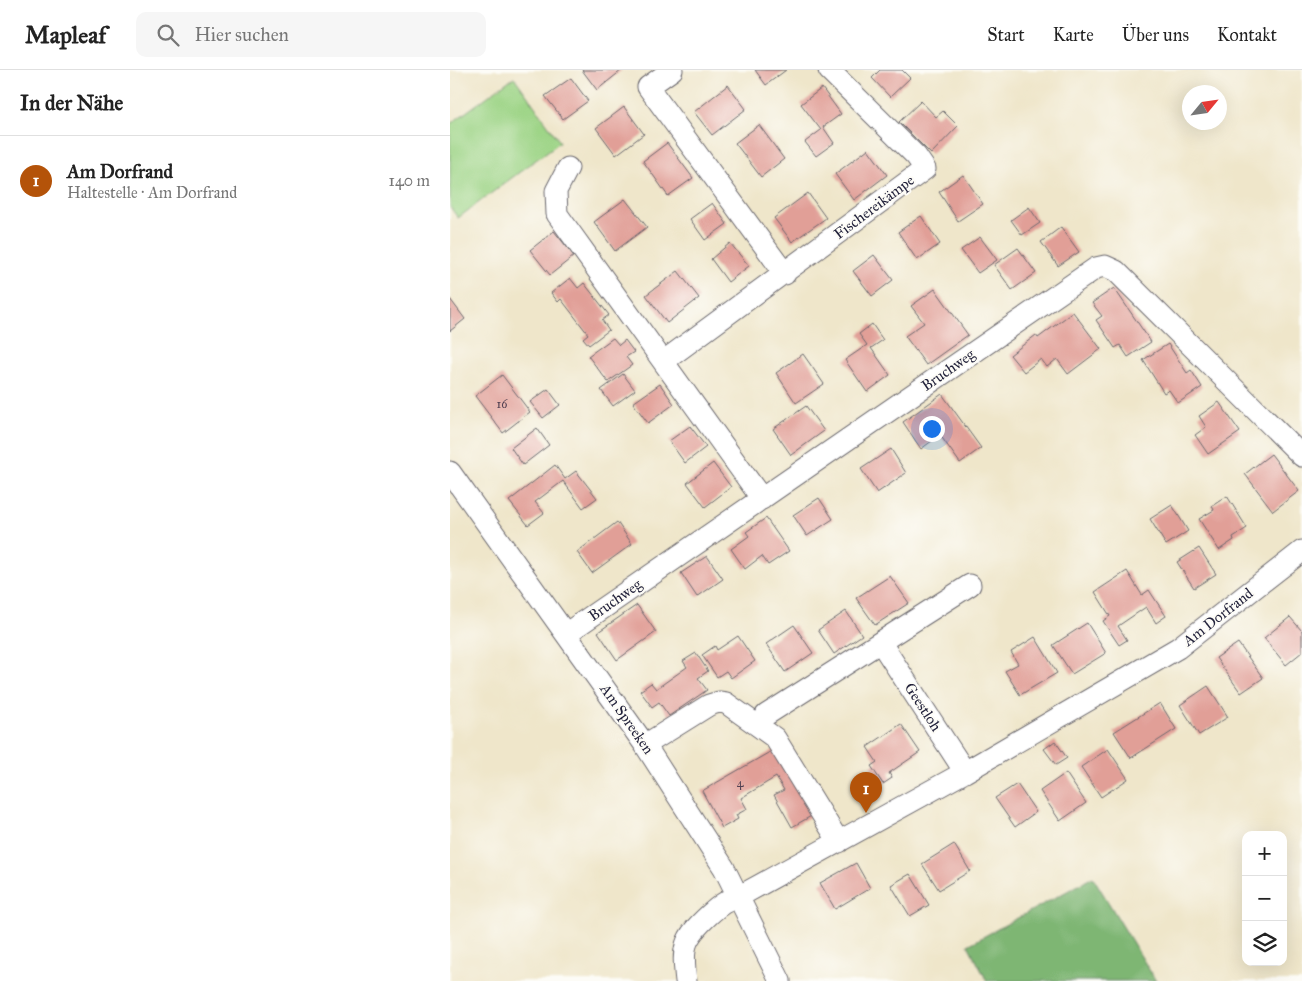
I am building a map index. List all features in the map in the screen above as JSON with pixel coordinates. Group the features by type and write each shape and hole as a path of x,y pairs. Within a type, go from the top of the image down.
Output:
{"street":[{"path":"672,70 648,87 785,274"},
{"name":"Fischereikämpe","path":"664,361 785,274 925,169 916,156 829,70"},
{"path":"568,168 556,191 556,214 762,499"},
{"name":"Bruchweg","path":"567,634 1096,268 1105,266 1122,276 1302,456"},
{"name":"Am Spreeken","path":"450,472 645,745 724,868 780,981"},
{"name":"Am Dorfrand","path":"686,981 683,956 690,932 726,900 738,897 965,772 1178,648 1302,551"},
{"path":"766,715 970,585"},
{"name":"Geestloh","path":"881,643 965,772"},
{"path":"645,745 710,705 719,702 726,704 775,738 839,842"}],"green space":[{"path":"514,77 560,142 458,218 450,207 450,124"},
{"path":"1093,877 1156,981 987,981 968,945"}],"building":[{"path":"582,70 622,70 597,90"},
{"path":"755,70 786,70 766,85"},
{"path":"880,70 902,70 910,78 890,97 872,78"},
{"path":"571,78 588,101 563,119 545,96"},
{"path":"728,85 746,109 712,135 694,112"},
{"path":"822,88 841,114 823,127 834,143 816,156 805,142 821,130 801,104"},
{"path":"921,101 936,117 943,111 958,126 931,154 899,122"},
{"path":"624,107 644,134 616,155 596,128"},
{"path":"759,125 784,159 761,177 735,143"},
{"path":"667,143 693,178 668,196 643,161"},
{"path":"868,149 887,175 854,200 835,174"},
{"path":"963,175 983,204 958,221 939,192"},
{"path":"808,193 826,218 792,242 774,218"},
{"path":"625,199 647,227 615,251 594,222"},
{"path":"712,203 727,224 705,240 690,219"},
{"path":"1029,207 1040,223 1022,235 1011,220"},
{"path":"921,216 940,244 917,260 898,232"},
{"path":"1061,227 1079,252 1058,266 1041,242"},
{"path":"554,231 574,256 550,275 530,250"},
{"path":"980,237 997,260 978,273 961,250"},
{"path":"730,243 749,266 728,282 711,259"},
{"path":"1018,248 1036,273 1012,290 994,265"},
{"path":"874,255 893,280 872,296 853,271"},
{"path":"678,271 699,298 667,323 646,295"},
{"path":"570,278 578,288 584,283 609,315 602,320 609,330 589,345 583,338 588,334 561,299 558,302 551,293"},
{"path":"1114,288 1151,342 1128,357 1120,345 1115,348 1096,320 1102,316 1092,303"},
{"path":"935,289 968,335 926,365 905,336 924,323 911,306"},
{"path":"450,299 465,319 450,331"},
{"path":"1073,312 1101,349 1068,374 1057,359 1047,367 1041,359 1024,372 1010,355 1036,335 1038,338"},
{"path":"872,324 883,340 871,348 890,375 867,392 845,360 867,345 859,334"},
{"path":"613,338 619,345 625,340 634,352 626,357 632,365 608,382 588,356"},
{"path":"1168,344 1187,373 1191,370 1202,387 1178,403 1169,390 1164,393 1143,360"},
{"path":"803,354 824,384 796,403 776,373"},
{"path":"623,374 635,390 613,406 601,390"},
{"path":"502,375 530,412 503,433 475,396"},
{"path":"660,384 674,404 648,423 633,403"},
{"path":"548,389 560,405 543,418 530,402"},
{"path":"942,394 981,448 960,463 940,435 921,449 903,422"},
{"path":"1219,402 1240,432 1208,454 1195,435 1206,427 1199,416"},
{"path":"806,406 824,431 791,455 773,429"},
{"path":"690,426 706,447 685,463 669,441"},
{"path":"537,428 549,445 523,465 511,448"},
{"path":"891,449 906,473 877,493 861,469"},
{"path":"1271,454 1299,491 1273,511 1245,474"},
{"path":"713,463 731,487 705,507 687,483"},
{"path":"555,465 565,479 576,471 597,498 583,508 563,481 535,502 544,513 528,525 509,501"},
{"path":"1227,496 1247,528 1233,537 1234,540 1219,550 1199,519 1214,510 1212,506"},
{"path":"819,498 833,519 807,536 793,515"},
{"path":"1172,505 1188,531 1166,545 1150,519"},
{"path":"766,518 789,551 768,565 762,556 745,569 731,549 749,536 746,532"},
{"path":"617,522 632,544 592,573 577,552"},
{"path":"1199,548 1216,574 1194,588 1177,562"},
{"path":"707,556 723,579 697,597 681,573"},
{"path":"1127,571 1142,595 1149,590 1166,616 1156,623 1146,607 1118,626 1127,640 1119,645 1103,621 1110,616 1095,592"},
{"path":"890,576 909,603 875,625 856,598"},
{"path":"637,605 656,632 617,660 598,632"},
{"path":"846,611 862,635 834,654 818,630"},
{"path":"1290,617 1302,631 1302,652 1286,665 1264,638"},
{"path":"1087,623 1106,653 1072,674 1053,645"},
{"path":"794,625 813,653 785,672 766,644"},
{"path":"738,636 755,661 731,678 726,671 717,677 702,655 715,646 717,650"},
{"path":"1035,637 1057,673 1020,695 1005,671 1018,664 1011,652"},
{"path":"1238,643 1263,678 1241,693 1216,658"},
{"path":"696,653 708,671 698,678 707,690 669,716 659,702 652,707 640,691 651,683 656,689 687,667 683,661"},
{"path":"1208,686 1228,717 1199,735 1180,705"},
{"path":"1160,703 1176,729 1131,758 1114,732"},
{"path":"901,724 920,752 889,773 892,778 883,784 871,766 877,762 867,747"},
{"path":"1055,741 1067,758 1056,765 1044,749"},
{"path":"775,749 813,815 792,827 774,795 784,790 776,777 741,798 747,809 736,815 738,819 722,828 702,791"},
{"path":"1108,749 1128,779 1101,797 1081,767"},
{"path":"1066,773 1086,803 1060,821 1040,791"},
{"path":"1017,784 1036,812 1015,827 995,798"},
{"path":"954,844 970,871 939,890 922,864"},
{"path":"856,863 870,888 835,909 820,883"},
{"path":"910,874 929,905 910,916 891,885"}],"place":[{"name":"Am Dorfrand","path":"866,813"}]}
